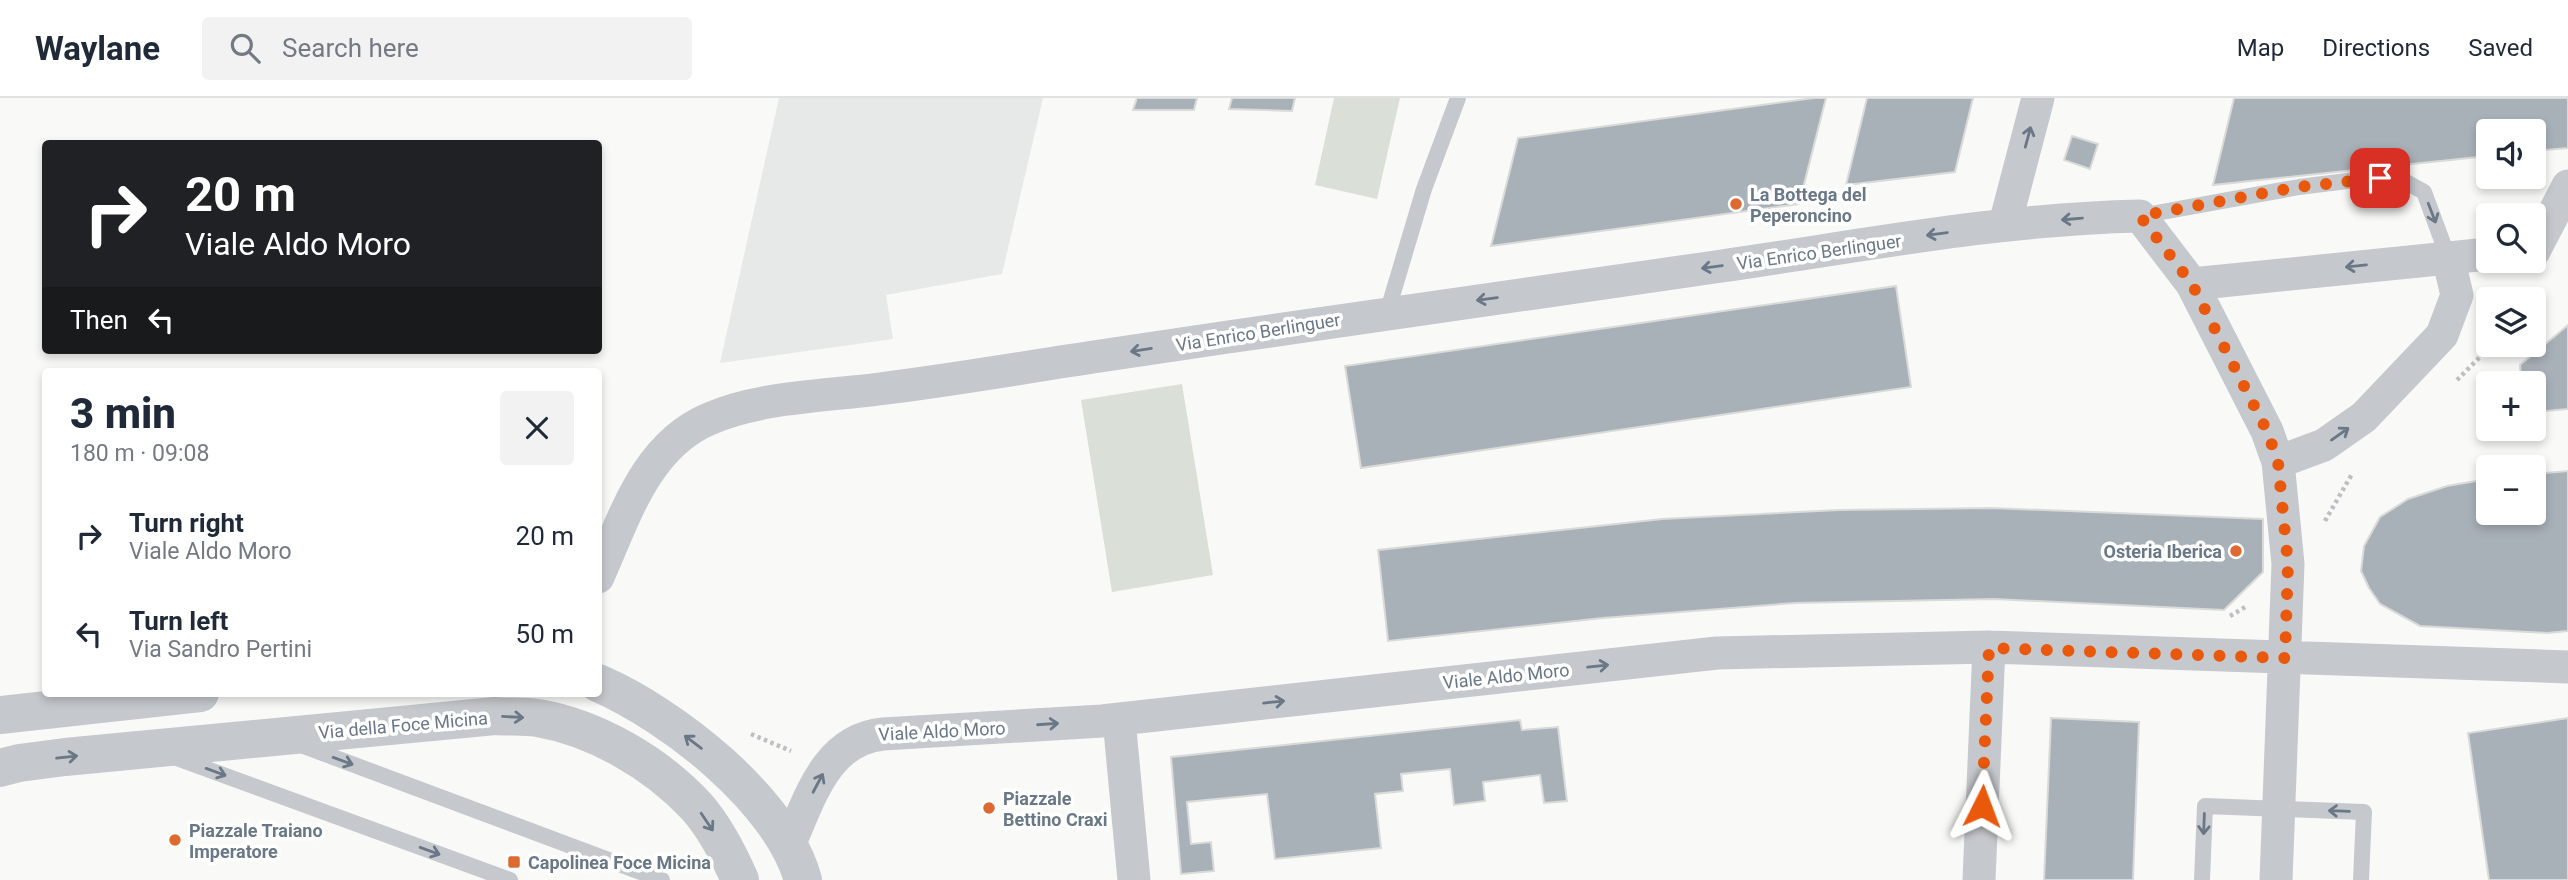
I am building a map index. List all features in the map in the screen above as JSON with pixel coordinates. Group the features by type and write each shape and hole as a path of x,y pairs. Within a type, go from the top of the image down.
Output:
{"street":[{"path":"2005,224 2038,98"},
{"path":"2546,228 2568,187"},
{"name":"Via Enrico Berlinguer","path":"602,568 635,493 666,448 685,432 706,420 750,406 936,382 1387,313 2005,224 2140,216"},
{"path":"2140,216 2192,284 2267,431 2278,462 2288,564 2276,880"},
{"path":"2192,284 2476,255"},
{"path":"2278,462 2324,444 2364,417 2442,335 2457,295 2448,257"},
{"path":"1979,880 1989,648"},
{"name":"Viale Aldo Moro","path":"789,845 817,782 827,767 840,751 853,741 868,735 1118,719 1717,653 1989,648 2568,667"},
{"path":"602,685 652,711 718,761 746,788 789,845 803,880"},
{"path":"0,715 164,697"},
{"name":"Via della Foce Micina","path":"0,768 42,760 495,716 538,718 579,730 625,751 673,785 697,808 730,856 740,880"},
{"path":"1118,719 1134,880"}],"lane":[{"path":"1387,313 1420,201 1458,98"},
{"path":"2140,216 2298,187 2398,177 2424,192 2448,257"},
{"path":"279,737 662,880"},
{"path":"152,749 510,880"},
{"path":"2202,880 2205,806 2364,812 2361,880"}],"shaded area":[{"path":"779,98 1043,98 1002,274 886,295 893,339 720,363"},
{"path":"1334,98 1400,98 1377,199 1315,185"},
{"path":"1182,384 1213,575 1112,592 1081,400"}],"building":[{"path":"1137,98 1197,98 1194,110 1133,110"},
{"path":"1232,98 1295,98 1292,111 1229,109"},
{"path":"1826,98 1799,204 1491,246 1518,138"},
{"path":"1867,98 1973,98 1955,172 1846,185"},
{"path":"2234,98 2568,98 2568,148 2546,150 2546,119 2476,119 2476,157 2213,185"},
{"path":"2072,136 2098,144 2090,169 2064,160"},
{"path":"1896,286 1911,387 1361,468 1345,366"},
{"path":"2568,325 2568,409 2546,411 2546,371 2520,371 2520,365 2530,357 2546,357 2546,343"},
{"path":"2568,471 2568,631 2547,633 2420,626 2380,604 2361,571 2364,546 2380,517 2408,499 2447,486 2476,481 2476,525 2546,525 2546,473"},
{"path":"1992,508 2263,519 2263,572 2224,610 1994,599 1795,603 1603,618 1388,641 1378,550 1662,519 1839,510"},
{"path":"2051,718 2139,722 2133,880 2044,880"},
{"path":"2568,718 2568,880 2489,880 2468,733"},
{"path":"1520,720 1522,730 1558,727 1567,801 1544,803 1540,775 1483,782 1485,801 1454,805 1450,769 1401,774 1403,791 1375,794 1381,848 1275,859 1267,794 1187,802 1191,844 1211,842 1214,871 1181,874 1171,757"}],"place":[{"name":"La Bottega del Peperoncino","path":"1736,204"},
{"name":"Osteria Iberica","path":"2236,551"},
{"name":"Piazzale Bettino Craxi","path":"989,808"},
{"name":"Piazzale Traiano Imperatore","path":"175,840"},
{"name":"Capolinea Foce Micina","path":"514,862"}],"route":[{"path":"1982,806 1989,648 2285,658 2288,564 2278,462 2267,431 2192,284 2140,216 2298,187 2380,178"}]}
